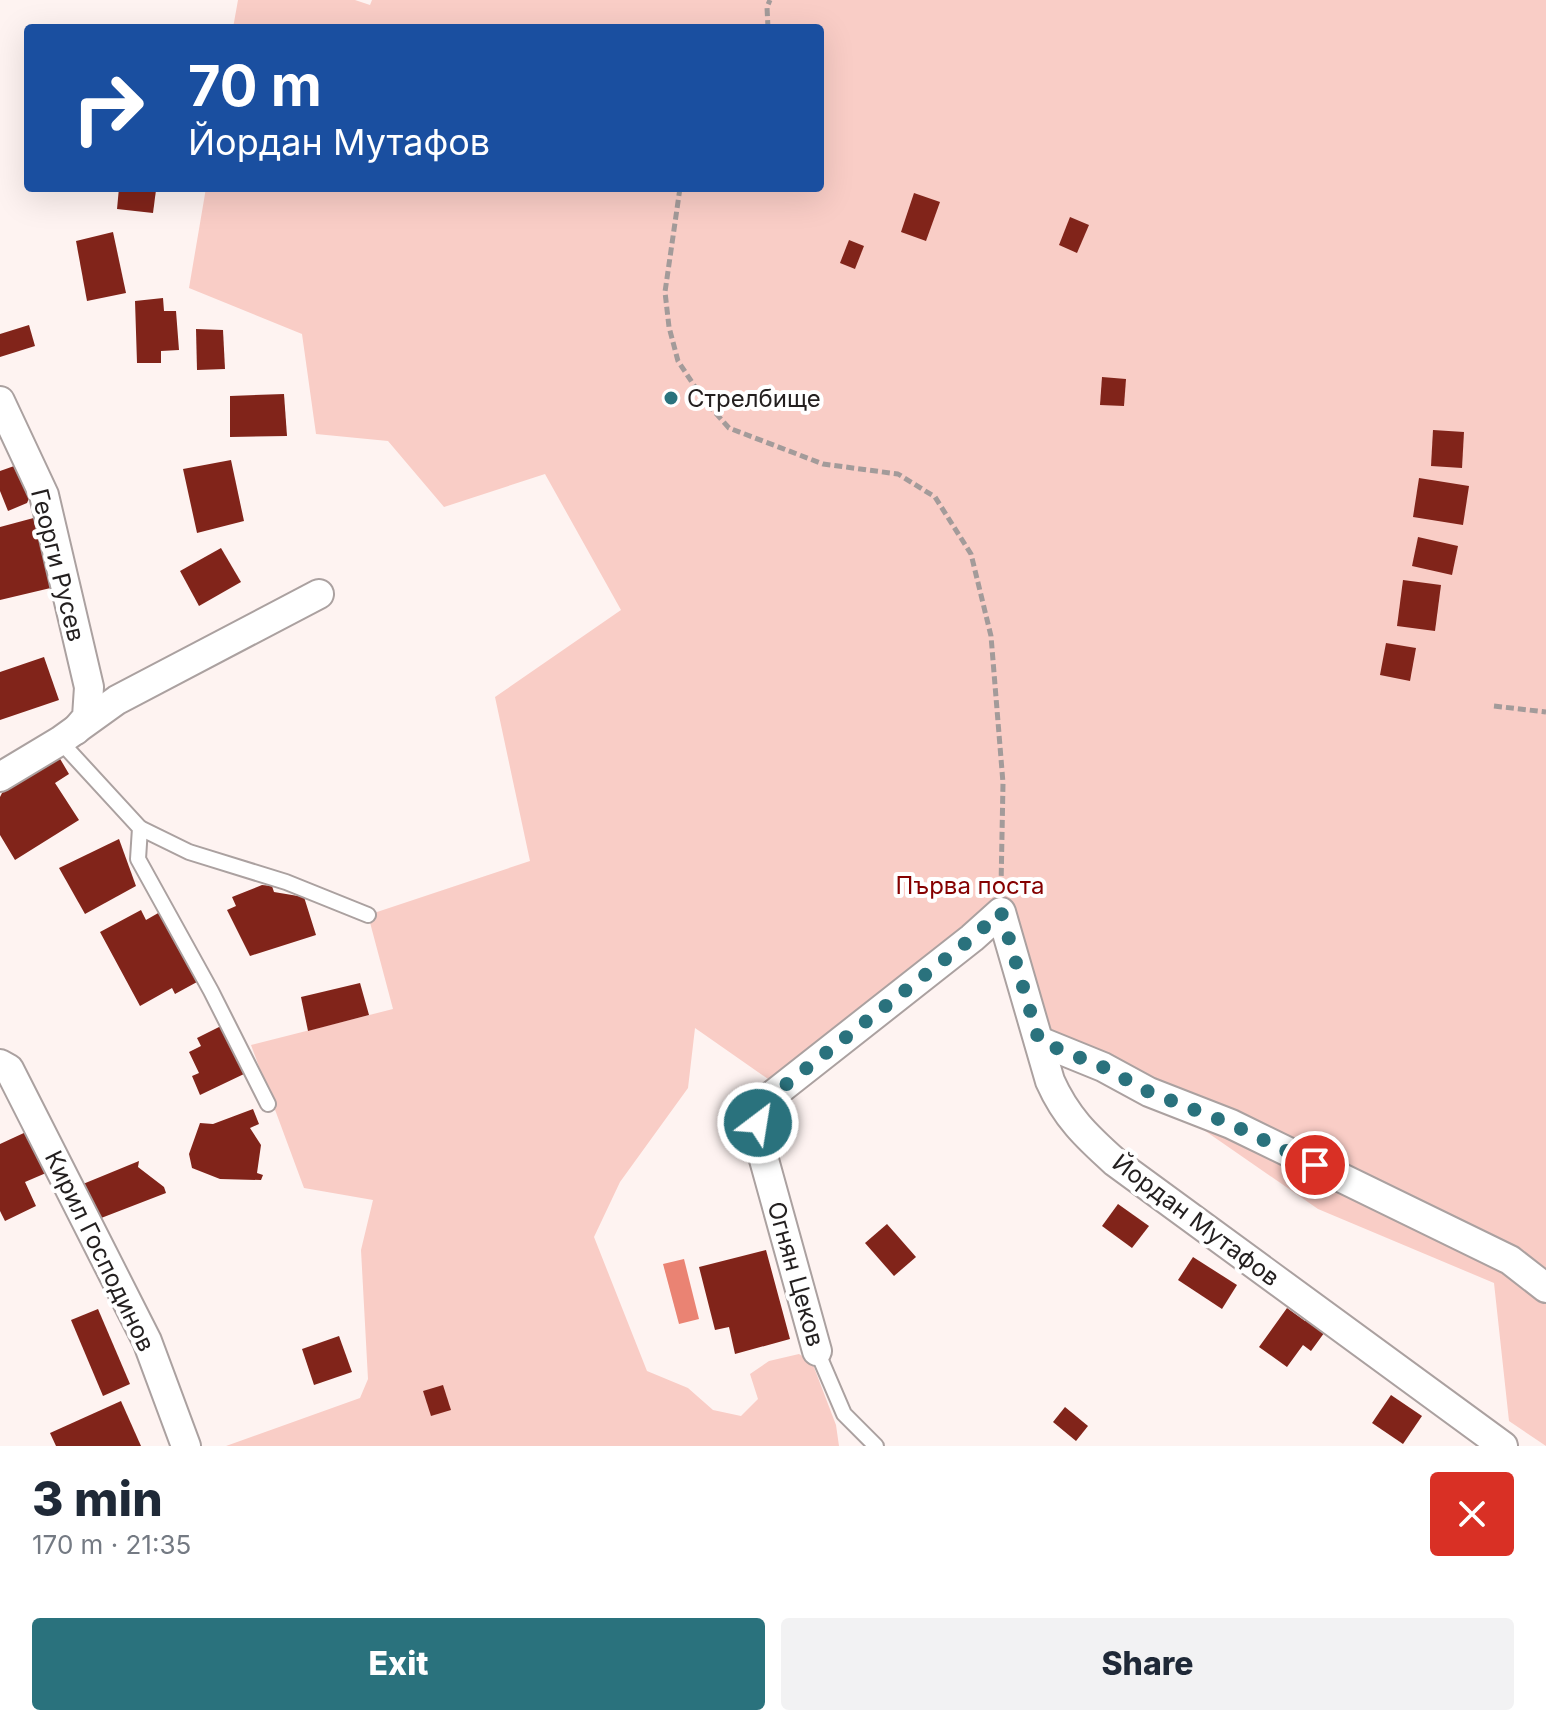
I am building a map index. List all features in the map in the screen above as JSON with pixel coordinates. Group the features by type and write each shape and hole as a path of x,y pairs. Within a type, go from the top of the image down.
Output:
{"street":[{"name":"Георги Русев","path":"0,401 44,495 89,687 87,717 67,736"},
{"path":"0,777 67,736 117,700 319,594"},
{"name":"Йордан Мутафов","path":"1001,912 1050,1081 1061,1107 1084,1134 1115,1162 1503,1446"},
{"name":"Огнян Цеков","path":"817,1351 758,1138 761,1109 770,1097 1001,912"},
{"path":"1039,1041 1103,1067 1149,1092 1231,1124 1510,1260 1546,1288"},
{"name":"Кирил Господинов","path":"0,1064 9,1069 147,1341 186,1446"}],"lane":[{"path":"67,736 140,828 189,852 286,882 368,915"},
{"path":"140,828 138,859 211,991 268,1104"},
{"name":"Огнян Цеков","path":"817,1351 844,1414 876,1446"}],"path":[{"path":"768,24 770,0"},
{"path":"679,192 665,292 669,327 678,361 703,399 729,428 823,464 898,474 935,497 971,554 991,636 999,724 1003,783 1001,912"},
{"path":"1494,706 1546,712"}],"green space":[{"name":"Първа поста","path":"238,0 355,0 370,5 372,0 1546,0 1546,1446 1509,1421 1494,1283 1318,1209 1149,1092 1039,1041 1001,913 781,1088 695,1028 688,1088 620,1182 594,1237 647,1371 688,1388 713,1410 741,1416 758,1399 750,1374 769,1361 799,1354 812,1362 836,1425 839,1446 226,1446 360,1398 368,1379 361,1250 373,1200 304,1188 251,1045 393,1009 368,915 530,861 495,697 621,610 545,474 444,507 388,441 316,434 302,334 189,288 205,192 824,192 824,24 234,24"}],"shaded area":[{"path":"684,1259 699,1319 679,1324 663,1264"}],"building":[{"path":"119,192 156,192 153,213 117,209"},
{"path":"914,193 940,202 926,241 901,232"},
{"path":"1070,217 1089,225 1077,253 1059,245"},
{"path":"113,232 126,293 87,301 76,241"},
{"path":"849,240 864,246 855,269 840,263"},
{"path":"163,298 164,311 176,311 179,350 161,351 161,363 137,363 135,301"},
{"path":"29,325 35,346 0,357 0,334"},
{"path":"196,329 223,330 225,369 197,370"},
{"path":"1102,377 1126,379 1124,406 1100,405"},
{"path":"284,394 287,436 230,437 230,396"},
{"path":"1433,430 1464,432 1462,468 1431,466"},
{"path":"231,460 244,521 197,533 183,469"},
{"path":"17,465 30,496 27,503 8,511 0,491 0,471"},
{"path":"1419,478 1469,486 1463,525 1413,517"},
{"path":"41,516 59,586 0,600 0,527"},
{"path":"1418,537 1458,546 1452,575 1412,566"},
{"path":"221,548 241,582 199,606 180,571"},
{"path":"1403,580 1441,585 1435,631 1397,626"},
{"path":"1386,643 1416,648 1410,681 1380,675"},
{"path":"44,657 59,700 0,720 0,672"},
{"path":"59,757 69,774 55,783 79,820 15,860 0,835 0,797"},
{"path":"119,839 136,886 85,914 59,868"},
{"path":"262,885 272,886 274,892 304,897 316,935 250,956 227,910 236,906 232,897"},
{"path":"141,910 146,920 160,912 197,982 175,994 172,988 140,1006 100,932"},
{"path":"360,983 369,1015 308,1031 301,997"},
{"path":"221,1026 244,1074 200,1095 192,1076 199,1073 189,1052 201,1046 197,1038"},
{"path":"253,1109 259,1124 250,1128 261,1145 257,1173 263,1175 261,1180 220,1179 192,1168 189,1154 200,1123 213,1124"},
{"path":"26,1132 46,1173 25,1182 36,1206 5,1221 0,1211 0,1144"},
{"path":"139,1161 138,1167 164,1187 166,1193 96,1220 83,1184"},
{"path":"1118,1204 1149,1226 1132,1248 1102,1226"},
{"path":"887,1224 916,1257 894,1276 865,1243"},
{"path":"766,1250 790,1339 735,1354 729,1327 715,1330 699,1267"},
{"path":"1193,1257 1237,1285 1222,1309 1178,1280"},
{"path":"1287,1308 1305,1321 1309,1316 1327,1329 1311,1351 1303,1345 1287,1367 1259,1347"},
{"path":"98,1309 130,1384 103,1396 71,1320"},
{"path":"339,1336 352,1372 314,1385 302,1349"},
{"path":"443,1385 451,1410 431,1416 423,1391"},
{"path":"1391,1395 1422,1416 1403,1444 1372,1423"},
{"path":"121,1401 141,1446 56,1446 50,1433"},
{"path":"1065,1407 1088,1426 1076,1441 1053,1422"}],"place":[{"name":"Стрелбище","path":"671,398"}],"route":[{"path":"758,1123 761,1109 770,1097 1001,912 1039,1041 1103,1067 1149,1092 1231,1124 1315,1165"}]}
